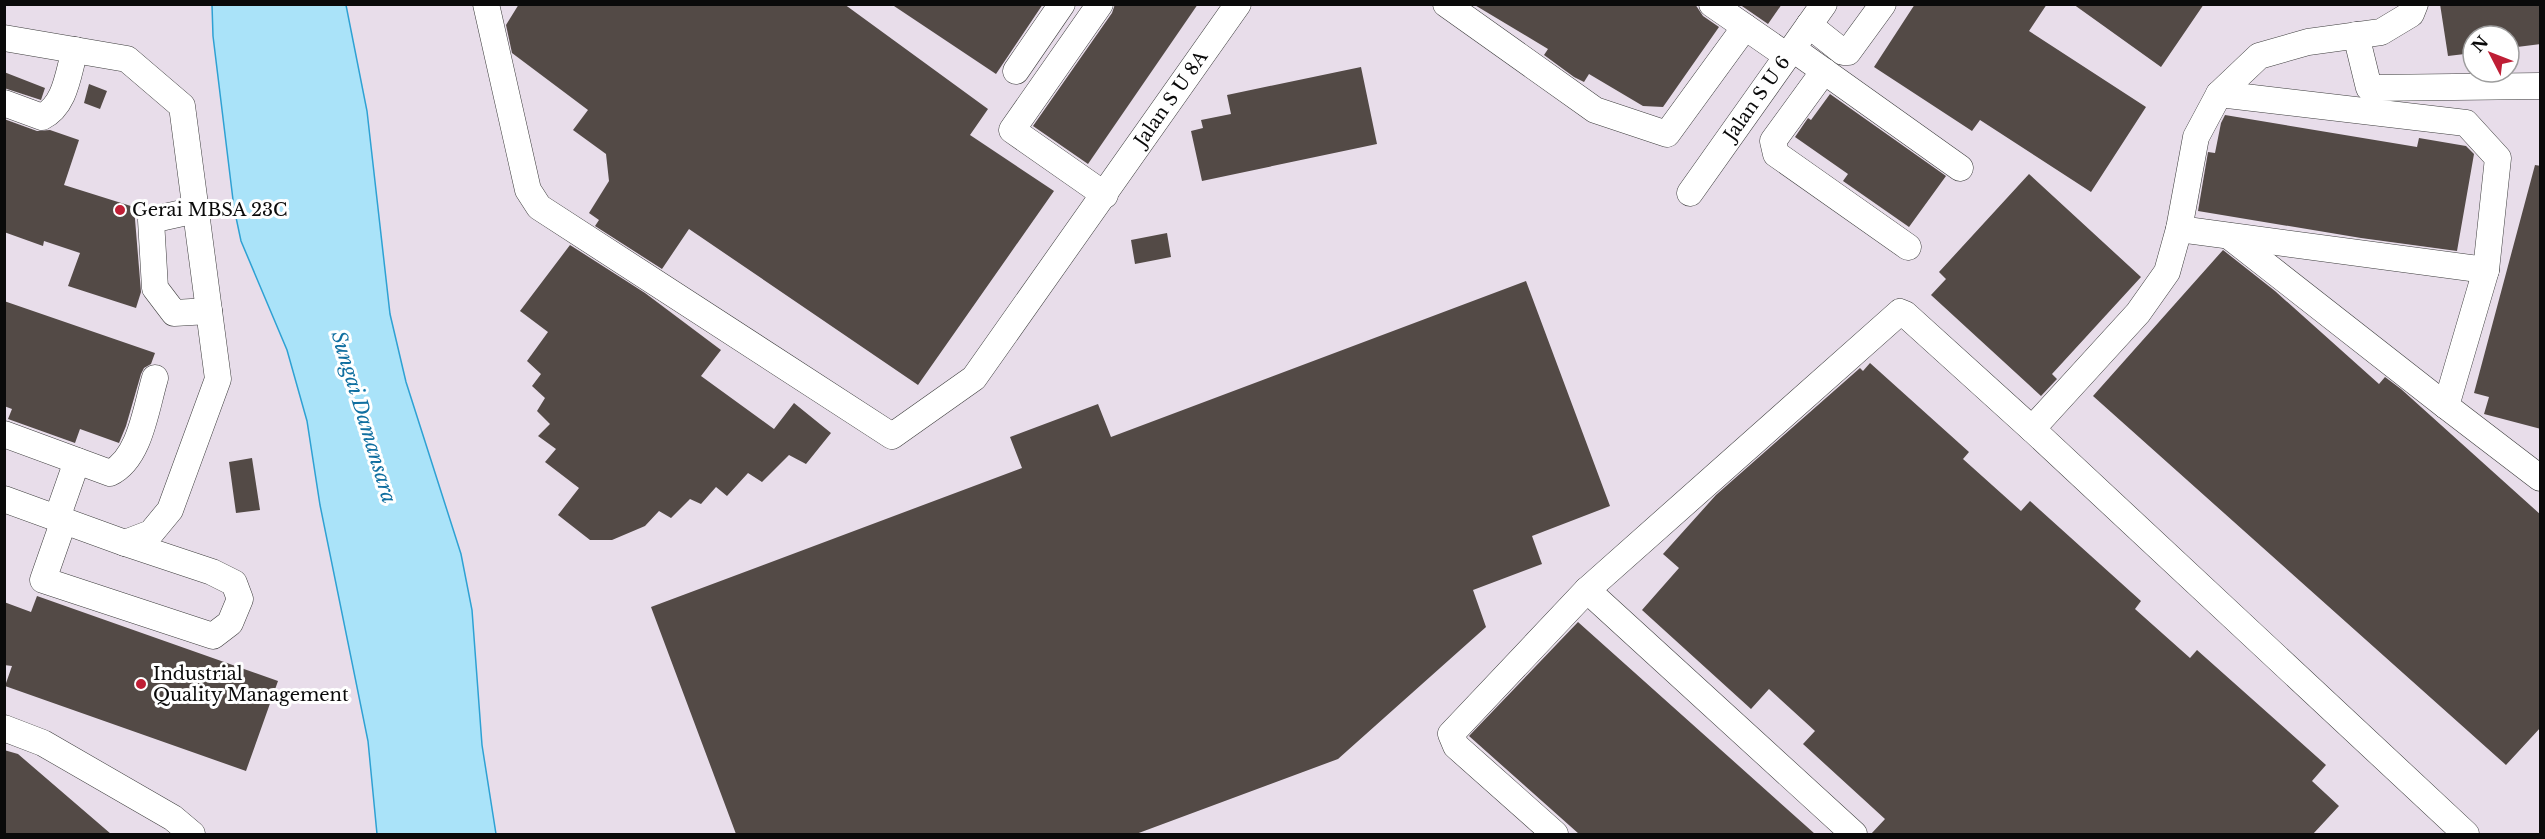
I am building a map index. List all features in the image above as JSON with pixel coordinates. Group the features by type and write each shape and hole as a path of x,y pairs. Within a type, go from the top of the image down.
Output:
{"street":[{"name":"Jalan S U 8A","path":"486,4 528,190 539,207 892,436 974,378 1238,4"},
{"path":"1016,71 1062,4"},
{"path":"1100,4 1012,130 1105,195"},
{"path":"1446,4 1595,110 1667,134 1745,27"},
{"path":"1712,4 1745,27 1824,71 1960,168"},
{"path":"1816,15 1842,52 1848,52 1883,4"},
{"path":"2032,429 2138,313 2167,272 2179,229 2196,137 2218,94 2259,56 2308,42 2381,32 2411,14 2415,4"},
{"name":"Jalan S U 6","path":"1690,194 1816,15"},
{"path":"2355,35 2369,100"},
{"path":"4,38 127,59 182,106 218,379 170,510 151,533 125,543"},
{"path":"4,103 42,117 51,112 60,101 75,50"},
{"path":"1824,71 1773,141 1776,154 1908,247"},
{"path":"2218,94 2369,100 2541,86"},
{"path":"2369,100 2466,123 2498,159 2486,270 2446,406"},
{"path":"196,210 151,220 155,288 174,314 209,311"},
{"path":"2179,229 2486,270"},
{"path":"2229,236 2541,478"},
{"path":"1555,834 1456,746 1451,734 1587,590 1900,312 1905,314 2032,429 2466,834"},
{"path":"4,434 110,473 121,467 133,451 155,378"},
{"path":"4,499 60,519 125,543 212,572 234,583 240,599 230,623 213,636 43,580 60,519 77,461"},
{"path":"1587,590 1854,834"},
{"path":"4,729 43,743 166,826 192,834"}],"shaded area":[{"path":"5,5 212,5 213,36 234,208 241,241 287,350 307,421 320,505 368,741 377,834 5,834"},
{"path":"346,5 2540,5 2540,834 496,834 482,745 390,314 367,111"}],"water":[{"name":"Sungai Damansara","path":"212,5 346,5 367,111 390,314 406,382 461,554 472,610 482,745 496,834 377,834 368,741 320,505 307,421 287,350 241,241 234,208 213,36"}],"building":[{"path":"519,4 844,4 988,109 970,135 1054,191 918,385 689,229 662,269 595,226 599,220 589,213 609,181 606,154 573,130 588,110 512,53 506,25"},
{"path":"891,4 1043,4 996,74"},
{"path":"1115,4 1198,4 1088,164 1033,126 1112,13"},
{"path":"1473,4 1695,4 1703,16 1719,27 1663,107 1643,106 1589,74 1584,82 1574,77 1544,55 1548,49"},
{"path":"1739,4 1782,4 1768,24"},
{"path":"1915,4 2047,4 2029,31 2146,107 2091,192 1980,120 1972,131 1874,67"},
{"path":"2073,4 2204,4 2161,67"},
{"path":"2440,4 2541,4 2541,44 2521,46 2521,24 2461,24 2461,54 2448,56"},
{"path":"1361,67 1377,144 1202,181 1191,131 1203,128 1201,120 1231,114 1227,95"},
{"path":"4,72 45,88 41,100 4,88"},
{"path":"89,84 107,91 100,109 84,103"},
{"path":"1830,94 1946,176 1909,227 1843,181 1848,174 1795,137 1808,118 1811,120"},
{"path":"2225,115 2417,147 2419,138 2466,146 2474,154 2457,251 2361,238 2198,211 2208,152 2215,153 2221,123"},
{"path":"4,119 37,131 50,130 79,140 64,185 134,207 141,292 136,308 68,286 80,253 44,241 43,246 4,232"},
{"path":"2535,165 2541,166 2541,429 2484,414 2489,397 2474,393"},
{"path":"2029,174 2141,277 2052,374 2057,379 2041,396 1931,295 1946,279 1939,272"},
{"path":"1167,233 1171,257 1135,264 1131,240"},
{"path":"570,245 645,293 721,350 701,376 774,429 794,403 831,433 806,464 789,455 762,482 748,473 727,496 716,487 701,504 690,499 671,518 659,511 645,526 612,540 590,540 558,515 579,488 545,462 556,449 538,436 550,424 537,411 545,398 532,386 541,374 527,361 548,332 520,311"},
{"path":"2223,250 2275,291 2379,384 2385,377 2401,389 2541,515 2541,727 2506,765 2093,396"},
{"path":"1526,281 1610,506 1532,536 1542,564 1473,590 1486,627 1338,759 1136,834 736,834 651,607 1022,468 1010,437 1098,404 1111,437"},
{"path":"4,301 155,353 151,364 144,368 141,374 119,443 80,429 75,443 8,419 12,409 4,406"},
{"path":"1870,363 1969,452 1963,459 2021,511 2030,501 2141,601 2135,609 2190,658 2197,650 2326,765 2312,781 2339,806 2313,834 1871,834 1885,819 1803,744 1815,731 1769,689 1751,709 1642,610 1679,568 1663,554 1716,495 1860,368 1863,371"},
{"path":"252,458 260,510 236,513 229,462"},
{"name":"Industrial Quality Management","path":"37,596 278,681 246,771 5,686 12,666 4,665 4,602 31,612"},
{"path":"1578,622 1815,834 1579,834 1469,736"},
{"path":"4,750 18,754 111,834 4,834"}],"place":[{"name":"Gerai MBSA 23C","path":"120,210"},
{"name":"Industrial Quality Management","path":"141,684"}]}
